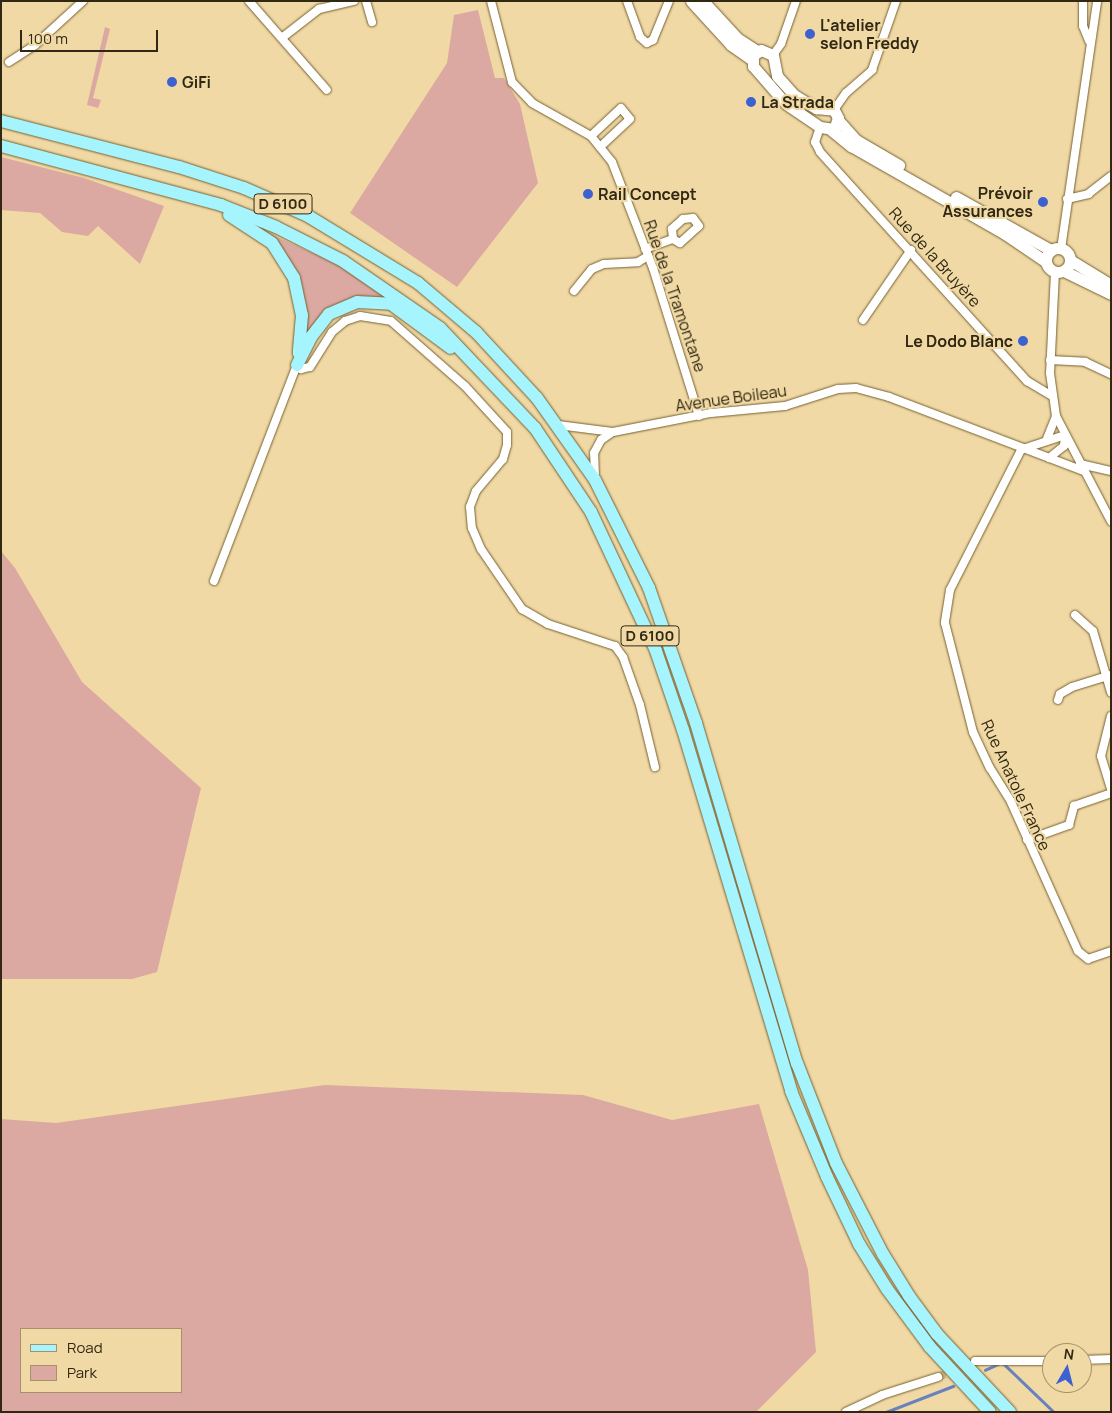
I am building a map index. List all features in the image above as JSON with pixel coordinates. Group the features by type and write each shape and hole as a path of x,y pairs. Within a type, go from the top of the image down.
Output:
{"main road":[{"path":"691,1 731,45 754,55 766,50 773,55 777,76 794,95 811,107 836,115 858,141 1056,250 1111,285"},
{"path":"703,1 754,55"},
{"path":"754,55 753,66 786,104 851,146 1005,234 1045,261 1048,269 1060,272 1111,294"},
{"path":"825,129 836,115"},
{"name":"D 6100","path":"1,121 215,178 274,199 345,235 418,283 476,332 514,370 558,425 595,480 630,545 674,654 797,1063 836,1163 882,1254 909,1296 937,1334 1010,1412"},
{"name":"D 6100","path":"1,146 191,196 276,227 373,279 440,328 512,400 554,454 591,512 656,651 683,730 791,1091 827,1177 859,1244 887,1289 930,1347 990,1412"},
{"path":"191,196 257,231 286,261 301,300 302,336 297,365"},
{"path":"1045,261 1056,250"},
{"path":"1060,272 1070,260"},
{"path":"297,365 311,337 329,314 357,302 377,302 405,312 512,400"}],"street":[{"path":"9,62 35,45 84,1"},
{"path":"250,1 327,90"},
{"path":"283,38 319,9 354,1"},
{"path":"366,1 372,22"},
{"name":"Rue de la Tramontane","path":"491,1 506,69 512,82 532,103 591,136 612,162 647,252 699,416"},
{"path":"627,1 640,37 647,44 653,40 669,1"},
{"path":"773,55 785,35 796,1"},
{"path":"836,115 846,93 872,70 896,1"},
{"path":"1083,1 1083,26 1089,41"},
{"path":"1056,250 1067,199 1089,41 1097,1"},
{"path":"591,136 620,108 630,119 600,147"},
{"name":"Rue de la Bruyère","path":"825,129 815,142 820,152 911,250 1027,381 1052,396"},
{"path":"1067,199 1088,194 1111,176"},
{"path":"574,291 592,269 604,264 638,262 647,252 673,239"},
{"path":"863,320 911,250"},
{"path":"1060,272 1050,360 1052,396 1056,416 1111,521"},
{"path":"214,581 297,365 301,369 310,367 332,332 345,321 360,316 375,317 403,329 466,386 506,432 507,445 502,459 476,490 470,507 472,528 481,549 522,609 532,617 615,646 623,657 640,705 654,768"},
{"path":"1050,360 1085,362 1111,374"},
{"name":"Avenue Boileau","path":"558,425 613,432 699,416 785,406 838,389 856,388 889,397 1021,450 1050,458 1084,471 1111,471"},
{"path":"1046,441 1056,416"},
{"path":"595,480 594,453 601,440 613,432"},
{"path":"1021,450 1066,436"},
{"path":"1050,458 1064,446 1066,436"},
{"name":"Rue Anatole France","path":"1021,450 950,590 945,623 973,732 1027,840 1078,951 1088,959 1111,951"},
{"path":"1084,471 1101,470"},
{"path":"1075,614 1093,631 1108,675 1111,692"},
{"path":"1058,700 1060,694 1072,687 1108,675"},
{"path":"1111,716 1101,756 1111,788"},
{"path":"1027,840 1069,825 1074,806 1111,793"},
{"path":"1092,1360 1111,1359"},
{"path":"975,1361 1042,1361"},
{"path":"846,1412 882,1395 938,1377"}],"green space":[{"path":"478,10 495,78 504,78 520,104 538,183 457,287 350,213 447,63 454,15"},
{"path":"105,27 110,29 93,98 101,100 98,108 87,105"},
{"path":"1,157 84,178 164,206 140,264 98,226 88,236 62,232 40,213 1,210"},
{"path":"264,231 338,265 392,299 355,298 324,313 307,334 303,291"},
{"path":"1,551 15,568 82,682 201,788 157,972 132,979 1,979"},
{"path":"325,1085 583,1095 672,1120 759,1104 808,1270 816,1352 756,1412 1,1412 1,1119 56,1123"}],"waterway":[{"path":"985,1370 998,1364"},
{"path":"1004,1364 1054,1412"},
{"path":"886,1412 953,1386"}],"tunnel":[{"path":"938,1377 969,1364"}],"place":[{"name":"L'atelier selon Freddy","path":"810,34"},
{"name":"GiFi","path":"172,82"},
{"name":"La Strada","path":"751,102"},
{"name":"Rail Concept","path":"588,194"},
{"name":"Prévoir Assurances","path":"1043,202"},
{"name":"Le Dodo Blanc","path":"1023,341"}]}
